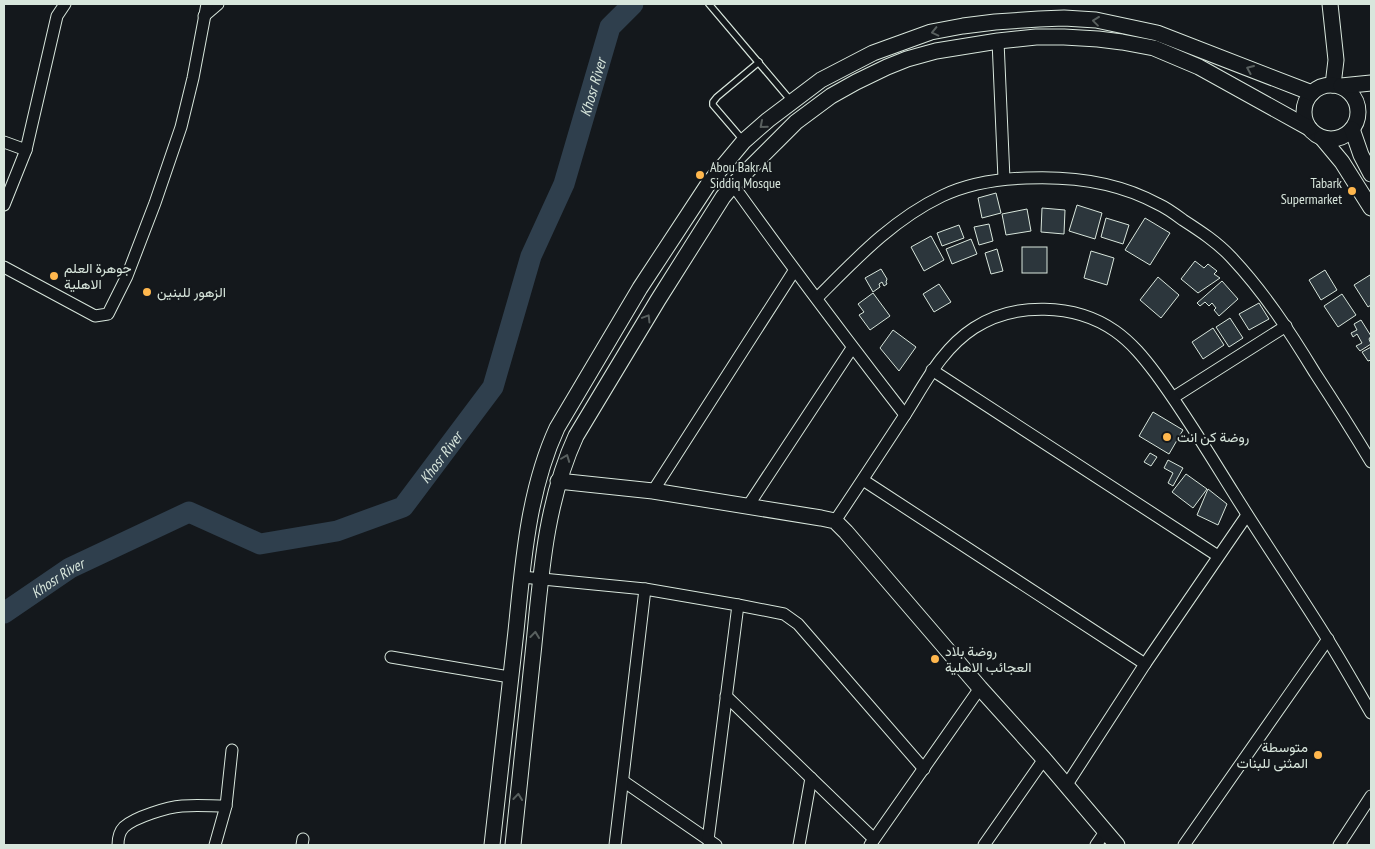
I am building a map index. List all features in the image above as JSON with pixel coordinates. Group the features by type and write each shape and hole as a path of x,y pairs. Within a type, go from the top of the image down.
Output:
{"street":[{"path":"53,4 57,16"},
{"path":"4,205 26,150 57,16 65,4"},
{"path":"4,267 95,316 108,314 127,276 181,127 207,4"},
{"path":"204,16 218,4"},
{"path":"1330,4 1336,51 1337,86"},
{"path":"492,845 522,577 534,498 548,449 558,428 640,288 709,183 744,141 768,120 828,76 873,52 931,32 963,26 1039,18 1096,20 1158,33 1312,93"},
{"path":"513,845 541,578 550,517 558,481 566,458 576,436 723,197 796,122 831,96 856,82 907,59 998,41 1036,37 1064,37 1106,40 1154,48 1198,67 1309,128 1322,138 1348,170 1371,208"},
{"path":"998,41 1004,179"},
{"path":"1266,104 1271,103 1278,97 1279,88 1276,80"},
{"path":"1309,128 1306,121 1305,106 1312,93 1326,86 1371,83"},
{"path":"1337,86 1353,97 1357,104 1358,112 1355,124 1361,156 1371,174"},
{"path":"1322,138 1339,138 1346,135 1355,124 1371,111"},
{"path":"4,142 26,150"},
{"path":"817,298 874,241 911,213 943,196 968,186 1004,179 1046,177 1093,181 1125,190 1158,203 1205,234 1255,284 1286,326 1371,462"},
{"path":"733,185 794,271 817,298 852,348 905,415"},
{"path":"653,491 794,271"},
{"path":"640,288 658,300"},
{"path":"835,521 905,415 932,370 951,346 974,328 1001,315 1010,313 1030,309 1059,310 1088,317 1114,330 1137,349 1174,397 1247,515 1328,640 1371,713"},
{"path":"1174,397 1286,326"},
{"path":"748,506 852,348"},
{"path":"932,370 1218,556"},
{"path":"863,480 1145,664"},
{"path":"558,481 653,491 835,521 1117,845"},
{"path":"1066,786 1145,664 1247,515"},
{"path":"522,577 645,589 738,604 784,614 798,624 924,769"},
{"path":"615,845 645,589"},
{"path":"623,781 712,842 726,696 738,604"},
{"path":"1184,845 1328,640"},
{"path":"391,657 510,677"},
{"path":"726,696 811,778 872,842 980,688"},
{"path":"216,845 226,806 232,750"},
{"path":"984,845 1044,759"},
{"path":"799,845 811,778"},
{"path":"1339,845 1371,796"},
{"path":"116,843 123,828 128,824 165,809 182,806 226,806"},
{"path":"1096,845 1105,832"}],"lane":[{"path":"709,4 792,102"},
{"path":"744,141 713,102 714,99 758,62"}],"building":[{"path":"996,193 1001,213 982,218 978,198"},
{"path":"1077,205 1102,213 1095,239 1069,231"},
{"path":"1042,208 1065,210 1064,234 1041,232"},
{"path":"1027,209 1031,231 1006,235 1002,214"},
{"path":"1106,218 1129,225 1123,244 1101,237"},
{"path":"1145,218 1170,233 1150,265 1125,250"},
{"path":"989,224 993,241 979,245 974,227"},
{"path":"959,225 964,238 942,246 937,233"},
{"path":"931,236 944,260 924,271 911,247"},
{"path":"971,239 977,254 952,264 946,249"},
{"path":"1022,247 1047,247 1047,273 1022,273"},
{"path":"997,249 1003,271 991,274 985,253"},
{"path":"1091,251 1114,258 1107,285 1084,278"},
{"path":"1195,261 1204,268 1208,264 1217,271 1214,274 1220,278 1198,293 1181,279"},
{"path":"881,269 887,279 887,284 884,286 882,282 879,284 880,287 873,292 865,278"},
{"path":"1325,270 1337,290 1321,300 1309,280"},
{"path":"1370,275 1371,305 1368,307 1354,285"},
{"path":"1158,277 1179,295 1161,318 1140,300"},
{"path":"1222,281 1238,299 1219,316 1214,310 1216,308 1212,303 1209,306 1205,302 1200,306 1197,303"},
{"path":"939,284 951,302 934,312 923,294"},
{"path":"873,293 890,316 870,330 859,315 864,312 858,304"},
{"path":"1342,294 1356,315 1338,327 1324,306"},
{"path":"1259,303 1269,319 1249,330 1239,314"},
{"path":"1230,318 1243,338 1229,347 1216,327"},
{"path":"1361,320 1371,336 1369,339 1371,344 1360,351 1356,346 1362,343 1357,334 1353,337 1351,333 1357,330 1354,324"},
{"path":"1213,328 1224,345 1203,359 1192,342"},
{"path":"893,330 916,347 899,371 880,348"},
{"path":"1371,347 1371,360 1368,361 1362,352"},
{"path":"1153,412 1183,430 1169,454 1139,436"},
{"path":"1150,453 1157,457 1151,466 1144,462"},
{"path":"1168,460 1183,468 1173,486 1168,483 1173,473 1164,468"},
{"path":"1186,474 1207,489 1193,508 1172,492"},
{"path":"1208,489 1227,504 1218,525 1197,515"}],"waterway":[{"name":"Khosr River","path":"4,613 70,568 189,512 260,544 337,531 403,507 493,387 531,256 564,184 610,27 633,4"}],"place":[{"name":"Abou Bakr Al Siddiq Mosque","path":"700,175"},
{"name":"Tabark Supermarket","path":"1352,191"},
{"name":"جوهرة العلم الاهلية","path":"54,276"},
{"name":"الزهور للبنين","path":"147,292"},
{"name":"روضة كن انت","path":"1167,437"},
{"name":"روضة بلاد العجائب الاهلية","path":"935,659"},
{"name":"متوسطة المثنى للبنات","path":"1318,755"}]}
